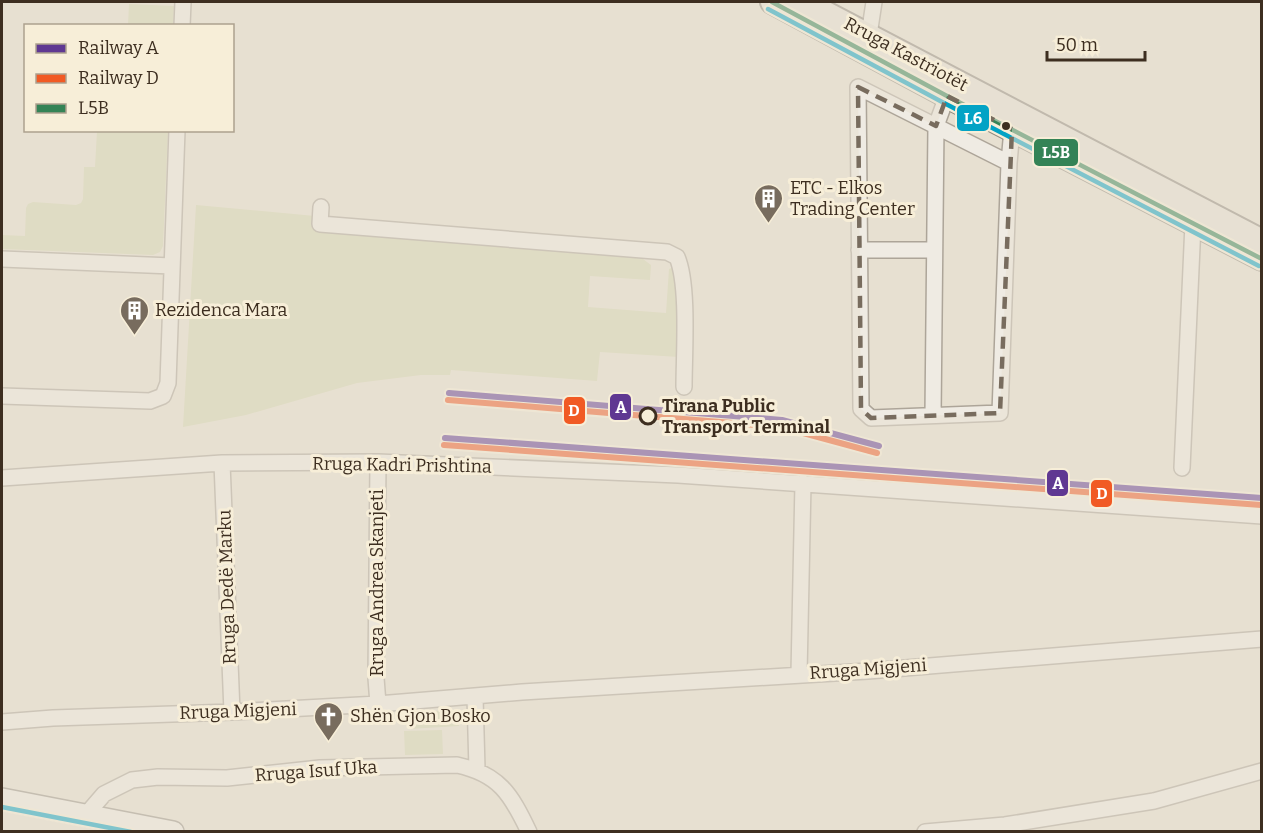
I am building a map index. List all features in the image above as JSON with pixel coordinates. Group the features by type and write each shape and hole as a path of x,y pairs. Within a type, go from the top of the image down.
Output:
{"main road":[{"name":"Rruga Kastriotët","path":"772,2 947,96 1262,259"},
{"name":"Rruga Kastriotët","path":"805,2 1262,242"},
{"path":"2,799 173,831"}],"street":[{"path":"182,24 183,2"},
{"path":"869,35 874,2"},
{"path":"1009,163 858,87 861,409 871,418 1000,413 1012,129"},
{"name":"Rruga Kastriotët","path":"933,416 936,126 947,96"},
{"path":"2,396 150,401 163,396 168,383 177,132"},
{"path":"321,207 320,224 667,252 677,257 681,266 684,387"},
{"path":"1182,468 1193,224"},
{"path":"859,250 933,250"},
{"path":"2,259 172,266"},
{"name":"Rruga Kadri Prishtina","path":"2,478 222,463 378,462 678,475 1262,516"},
{"name":"Rruga Andrea Skanjeti","path":"378,462 376,678 378,704"},
{"name":"Rruga Dedë Marku","path":"222,463 232,712"},
{"path":"799,674 803,483"},
{"name":"Rruga Migjeni","path":"2,722 378,704 868,671 1262,639"},
{"path":"475,697 477,770"},
{"name":"Rruga Isuf Uka","path":"85,816 104,794 132,780 158,777 226,778 320,768 457,765 488,774 505,791 529,831"},
{"path":"925,831 1005,825 1154,801 1262,771"}],"highlighted area":[{"path":"858,87 936,126 947,96 1012,129 1000,413 871,418 861,409"}],"green space":[{"path":"129,4 174,6 173,24 128,24"},
{"path":"97,132 168,132 163,246 160,252 153,255 2,249 2,235 25,236 28,204 33,202 76,205 81,203 84,167 95,167"},
{"path":"196,205 315,216 315,231 623,255 643,259 651,265 650,280 590,276 588,307 666,313 669,269 674,267 679,357 600,352 597,381 451,370 450,375 421,375 357,383 246,415 183,427"},
{"path":"458,710 459,726 409,729 409,712"},
{"path":"442,730 443,754 405,755 404,731"}],"rail line":[{"name":"A","path":"449,393 782,420 879,446"},
{"name":"D","path":"448,400 781,427 877,453"},
{"name":"A","path":"445,438 1262,498"},
{"name":"D","path":"444,445 1261,505"}],"transit line":[{"name":"L5B","path":"772,2 947,96 1262,259"},
{"name":"L6","path":"768,9 1259,266"},
{"name":"L6","path":"2,807 131,832"}],"place":[{"name":"ETC - Elkos Trading Center","path":"769,224"},
{"name":"Rezidenca Mara","path":"134,336"},
{"name":"Tirana Public Transport Terminal","path":"648,416"},
{"name":"Shën Gjon Bosko","path":"329,742"}]}
